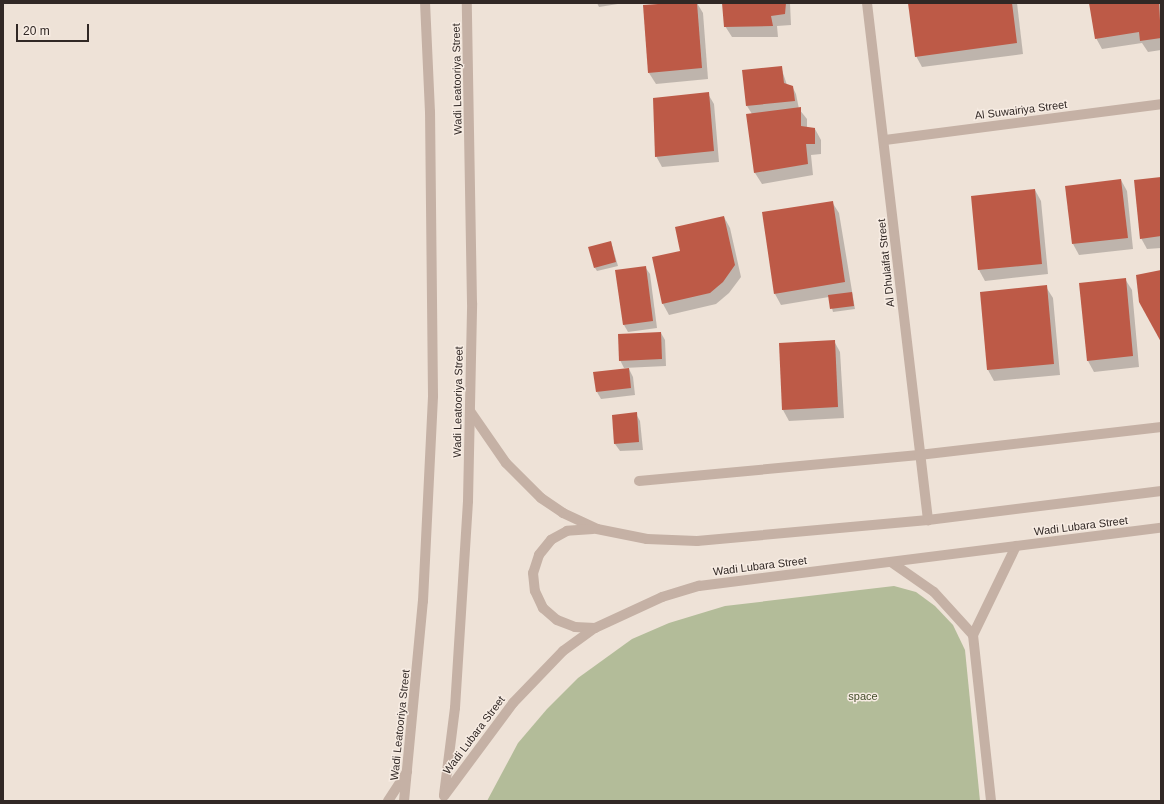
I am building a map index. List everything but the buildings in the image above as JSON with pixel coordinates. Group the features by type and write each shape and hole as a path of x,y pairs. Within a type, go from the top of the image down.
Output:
{"street":[{"name":"Wadi Leatooriya Street","path":"404,801 423,601 433,396 430,112 425,3"},
{"name":"Wadi Leatooriya Street","path":"444,799 455,708 463,595 470,411 472,303 467,3"},
{"name":"Al Dhulaifat Street","path":"867,3 885,140 928,520"},
{"name":"Al Suwairiya Street","path":"885,140 1161,104"},
{"path":"470,411 493,446 522,481 563,513 597,529 647,539 697,542 928,520 1161,491"},
{"path":"640,481 920,455 1161,426"},
{"name":"Wadi Lubara Street","path":"444,799 513,703 563,652 595,628 662,597 699,586 1161,528"},
{"path":"595,628 575,627 557,620 543,608 535,591 533,573 539,555 551,540 567,531 597,529"},
{"path":"991,801 973,635 1016,546"},
{"path":"891,562 934,592 973,635"},
{"path":"388,801 408,770"}],"green space":[{"name":"space","path":"894,586 916,592 935,606 953,625 965,650 980,801 487,801 518,743 547,709 578,678 632,639 669,623 725,606"}]}
